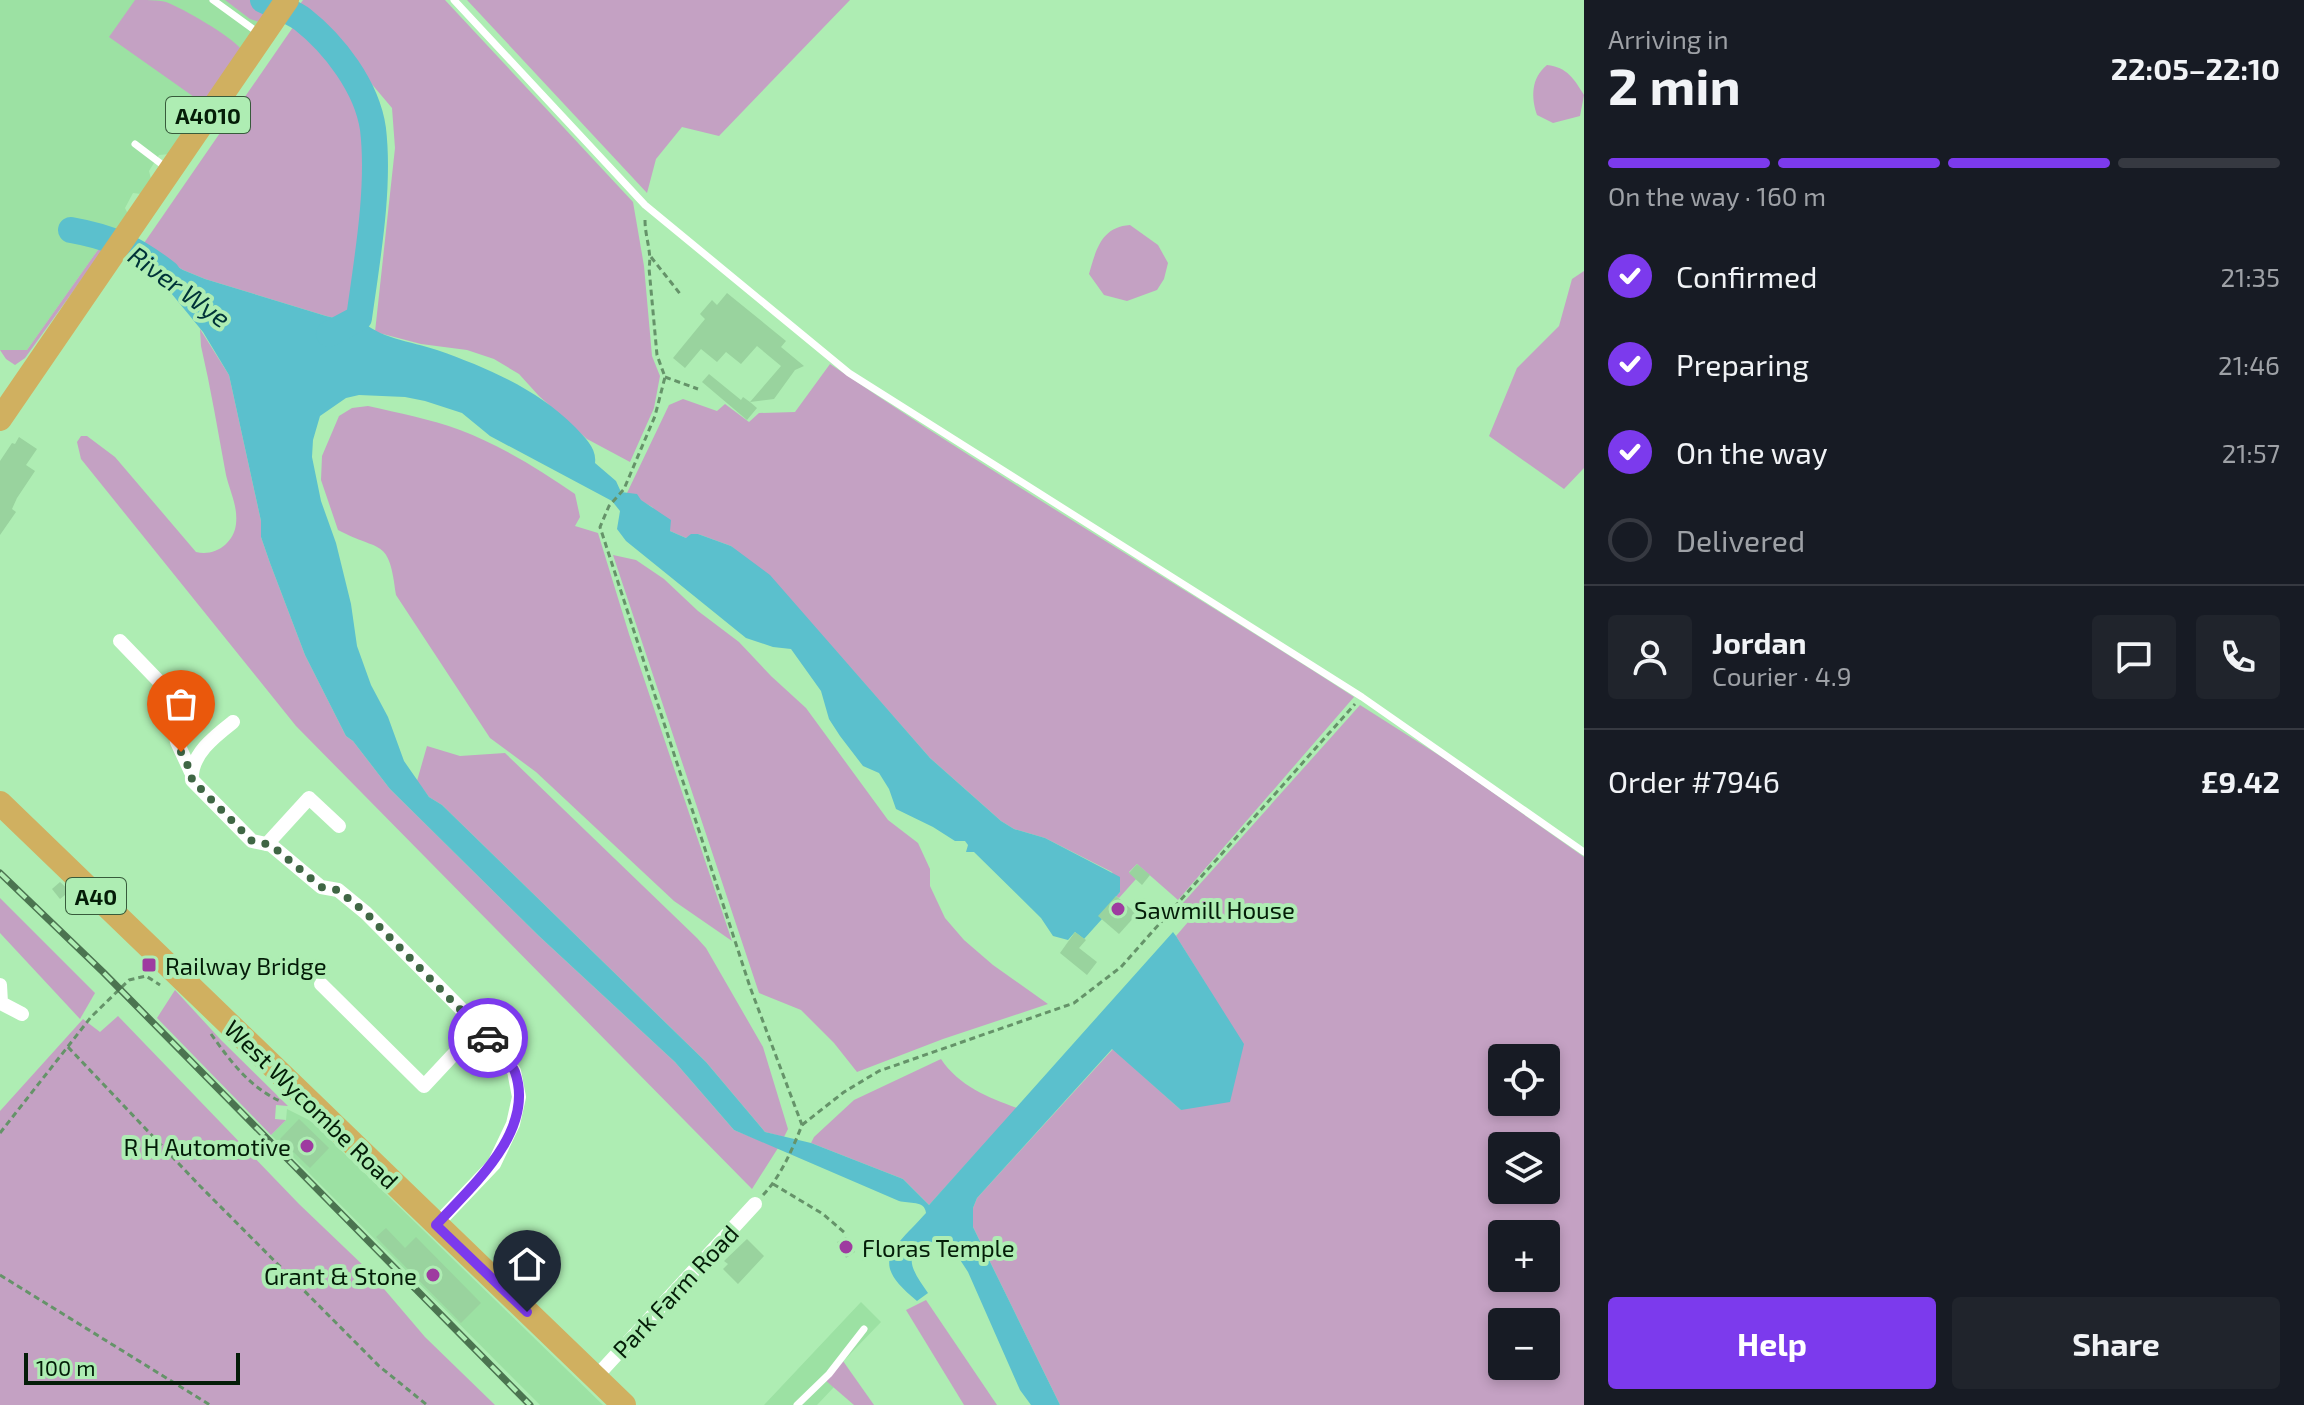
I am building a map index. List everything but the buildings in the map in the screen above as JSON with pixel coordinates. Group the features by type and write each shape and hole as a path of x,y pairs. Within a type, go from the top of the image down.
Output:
{"highway":[{"name":"A4010","path":"0,419 9,391 115,251 287,0"},
{"name":"West Wycombe Road","path":"0,803 624,1405"}],"street":[{"path":"120,641 174,697 177,742 192,780 252,841 267,844 321,887 338,890 366,913 479,1027 514,1071 519,1097 513,1124 494,1164 436,1225"},
{"path":"191,772 209,741 233,722"},
{"path":"267,844 309,798 339,826"},
{"path":"321,984 424,1086 479,1027"},
{"path":"0,985 1,1004 22,1014"},
{"name":"Park Farm Road","path":"595,1378 755,1204"}],"lane":[{"path":"213,0 262,35"},
{"path":"454,0 645,205 849,373 1362,697 1584,852"},
{"path":"135,144 170,170"},
{"path":"797,1405 829,1374 864,1329"}],"path":[{"path":"645,205 645,235 651,257 681,295"},
{"path":"651,257 649,268 657,355 665,377 655,416 624,489 609,506 600,527 750,987 802,1125"},
{"path":"665,377 698,389"},
{"path":"755,1204 773,1184 802,1125 844,1092 879,1071 1074,1003 1121,967 1362,697"},
{"path":"0,1133 91,1017 129,980"},
{"path":"68,1047 169,1155 379,1366 427,1405"},
{"path":"773,1184 823,1214 845,1233"},
{"path":"0,1275 210,1405"}],"shaded area":[{"path":"0,0 273,0 170,154 159,155 149,171 151,179 141,194 133,193 125,208 128,214 105,247 100,247 27,350 0,350"},
{"path":"135,0 162,1 174,5 217,30 241,49 204,104 109,37"},
{"path":"225,0 273,0 259,22"},
{"path":"303,0 445,0 633,202 644,266 652,356 660,376 654,408 630,462 587,439 519,374 494,359 467,350 421,344 375,332 395,148 392,108 348,56 295,11"},
{"path":"467,0 850,0 719,136 682,127 656,159 647,193"},
{"path":"300,17 347,68 359,87 368,111 374,169 367,263 359,318 347,321 205,279 142,246"},
{"path":"1547,65 1565,71 1584,95 1580,116 1553,123 1537,115 1534,88 1538,76"},
{"path":"1130,225 1158,245 1168,263 1157,290 1127,301 1104,295 1089,274 1097,248 1106,235"},
{"path":"100,247 105,247 25,358 15,365 6,359 0,350 27,350"},
{"path":"1584,271 1584,468 1564,489 1489,436 1517,368 1559,326 1572,279"},
{"path":"200,329 229,375 261,521 261,537 270,563 305,655 346,736 390,789 539,936 675,1062 734,1130 778,1148 752,1189 296,726 81,459 77,442 81,436 87,436 115,457 196,552 210,552 227,543 236,524 236,511 226,475"},
{"path":"830,364 1354,697 1178,900 1137,864 1129,872 1136,879 1119,898 1116,896 1120,892 1112,872 1045,838 1014,829 1001,821 930,758 791,600 731,546 698,534 686,538 670,531 652,507 627,493 669,405 683,399 717,411 725,404 749,422 759,413 795,412"},
{"path":"368,406 475,436 575,494 580,517 575,526 598,533 732,941 674,901 536,772 490,738 396,595 386,555 373,545 338,530 321,480 322,456 339,416 352,408"},
{"path":"613,555 636,560 664,579 698,611 739,642 806,708 888,820 918,843 930,869 930,886 945,918 964,940 993,965 1048,1004 857,1072 801,1010 759,993"},
{"path":"1360,705 1448,761 1584,857 1584,1405 1060,1405 973,1227 973,1208 977,1198 1113,1049 1181,1110 1243,1044 1176,936 1194,915 1182,904"},
{"path":"427,746 460,756 505,753 697,938 706,948 763,1047 788,1129 784,1137 765,1132 706,1062 442,805 429,797 417,781"},
{"path":"0,898 95,993 80,1019 0,933"},
{"path":"175,990 288,1106 276,1105 275,1119 286,1120 271,1135 157,1018"},
{"path":"118,1016 299,1204 367,1269 425,1337 495,1405 0,1405 0,1111 83,1019 100,1032"},
{"path":"941,1059 965,1083 1017,1108 929,1205 903,1179 811,1143 854,1100"},
{"path":"287,1109 311,1121 603,1405 540,1405 271,1135 286,1120"},
{"path":"926,1300 997,1405 964,1405 906,1310"},
{"path":"861,1302 881,1322 825,1380 834,1387 817,1405 764,1405"},
{"path":"843,1361 874,1405 854,1405 825,1380"}],"water":[{"path":"142,246 205,279 326,316 347,321 359,318 385,335 437,350 493,372 545,401 583,435 592,448 595,463 616,481 621,492 637,494 671,520 670,531 686,538 698,534 731,546 770,575 930,758 1001,821 1014,829 1045,838 1120,877 1120,892 1084,939 1075,932 1068,940 1053,936 1041,918 974,852 966,852 968,845 965,841 955,841 896,809 879,773 863,766 840,736 829,719 821,691 791,649 746,638 626,541 617,529 620,511 612,501 490,436 462,413 425,401 359,395 346,398 320,416 312,457 321,501 336,543 351,604 357,646 404,761 429,797 442,805 706,1062 765,1132 811,1143 903,1179 929,1205 1173,932 1244,1044 1230,1102 1181,1110 1112,1049 977,1198 973,1208 973,1227 1060,1405 1031,1405 1020,1390 968,1272 955,1252 930,1242 914,1252 914,1271 928,1293 917,1301 893,1276 889,1266 890,1256 926,1213 923,1206 899,1201 734,1130 675,1062 539,936 390,789 346,736 305,655 261,537 261,521 229,375 203,332 162,282 135,257"}],"waterway":[{"path":"263,0 302,19 326,41 356,82 370,113 375,152 374,199 359,318 329,334"},
{"name":"River Wye","path":"71,230 122,245 167,273"}],"railway":[{"path":"0,873 103,972 530,1405"}],"way so far":[{"path":"181,752 192,780 252,841 271,845 321,887 338,890 366,913 488,1038"}],"place":[{"name":"Sawmill House","path":"1118,909"},
{"name":"Railway Bridge","path":"149,965"},
{"name":"R H Automotive","path":"307,1146"},
{"name":"Floras Temple","path":"846,1247"},
{"name":"Grant & Stone","path":"433,1275"}],"route":[{"path":"488,1038 514,1071 519,1097 513,1124 494,1164 436,1225 527,1312"}]}
